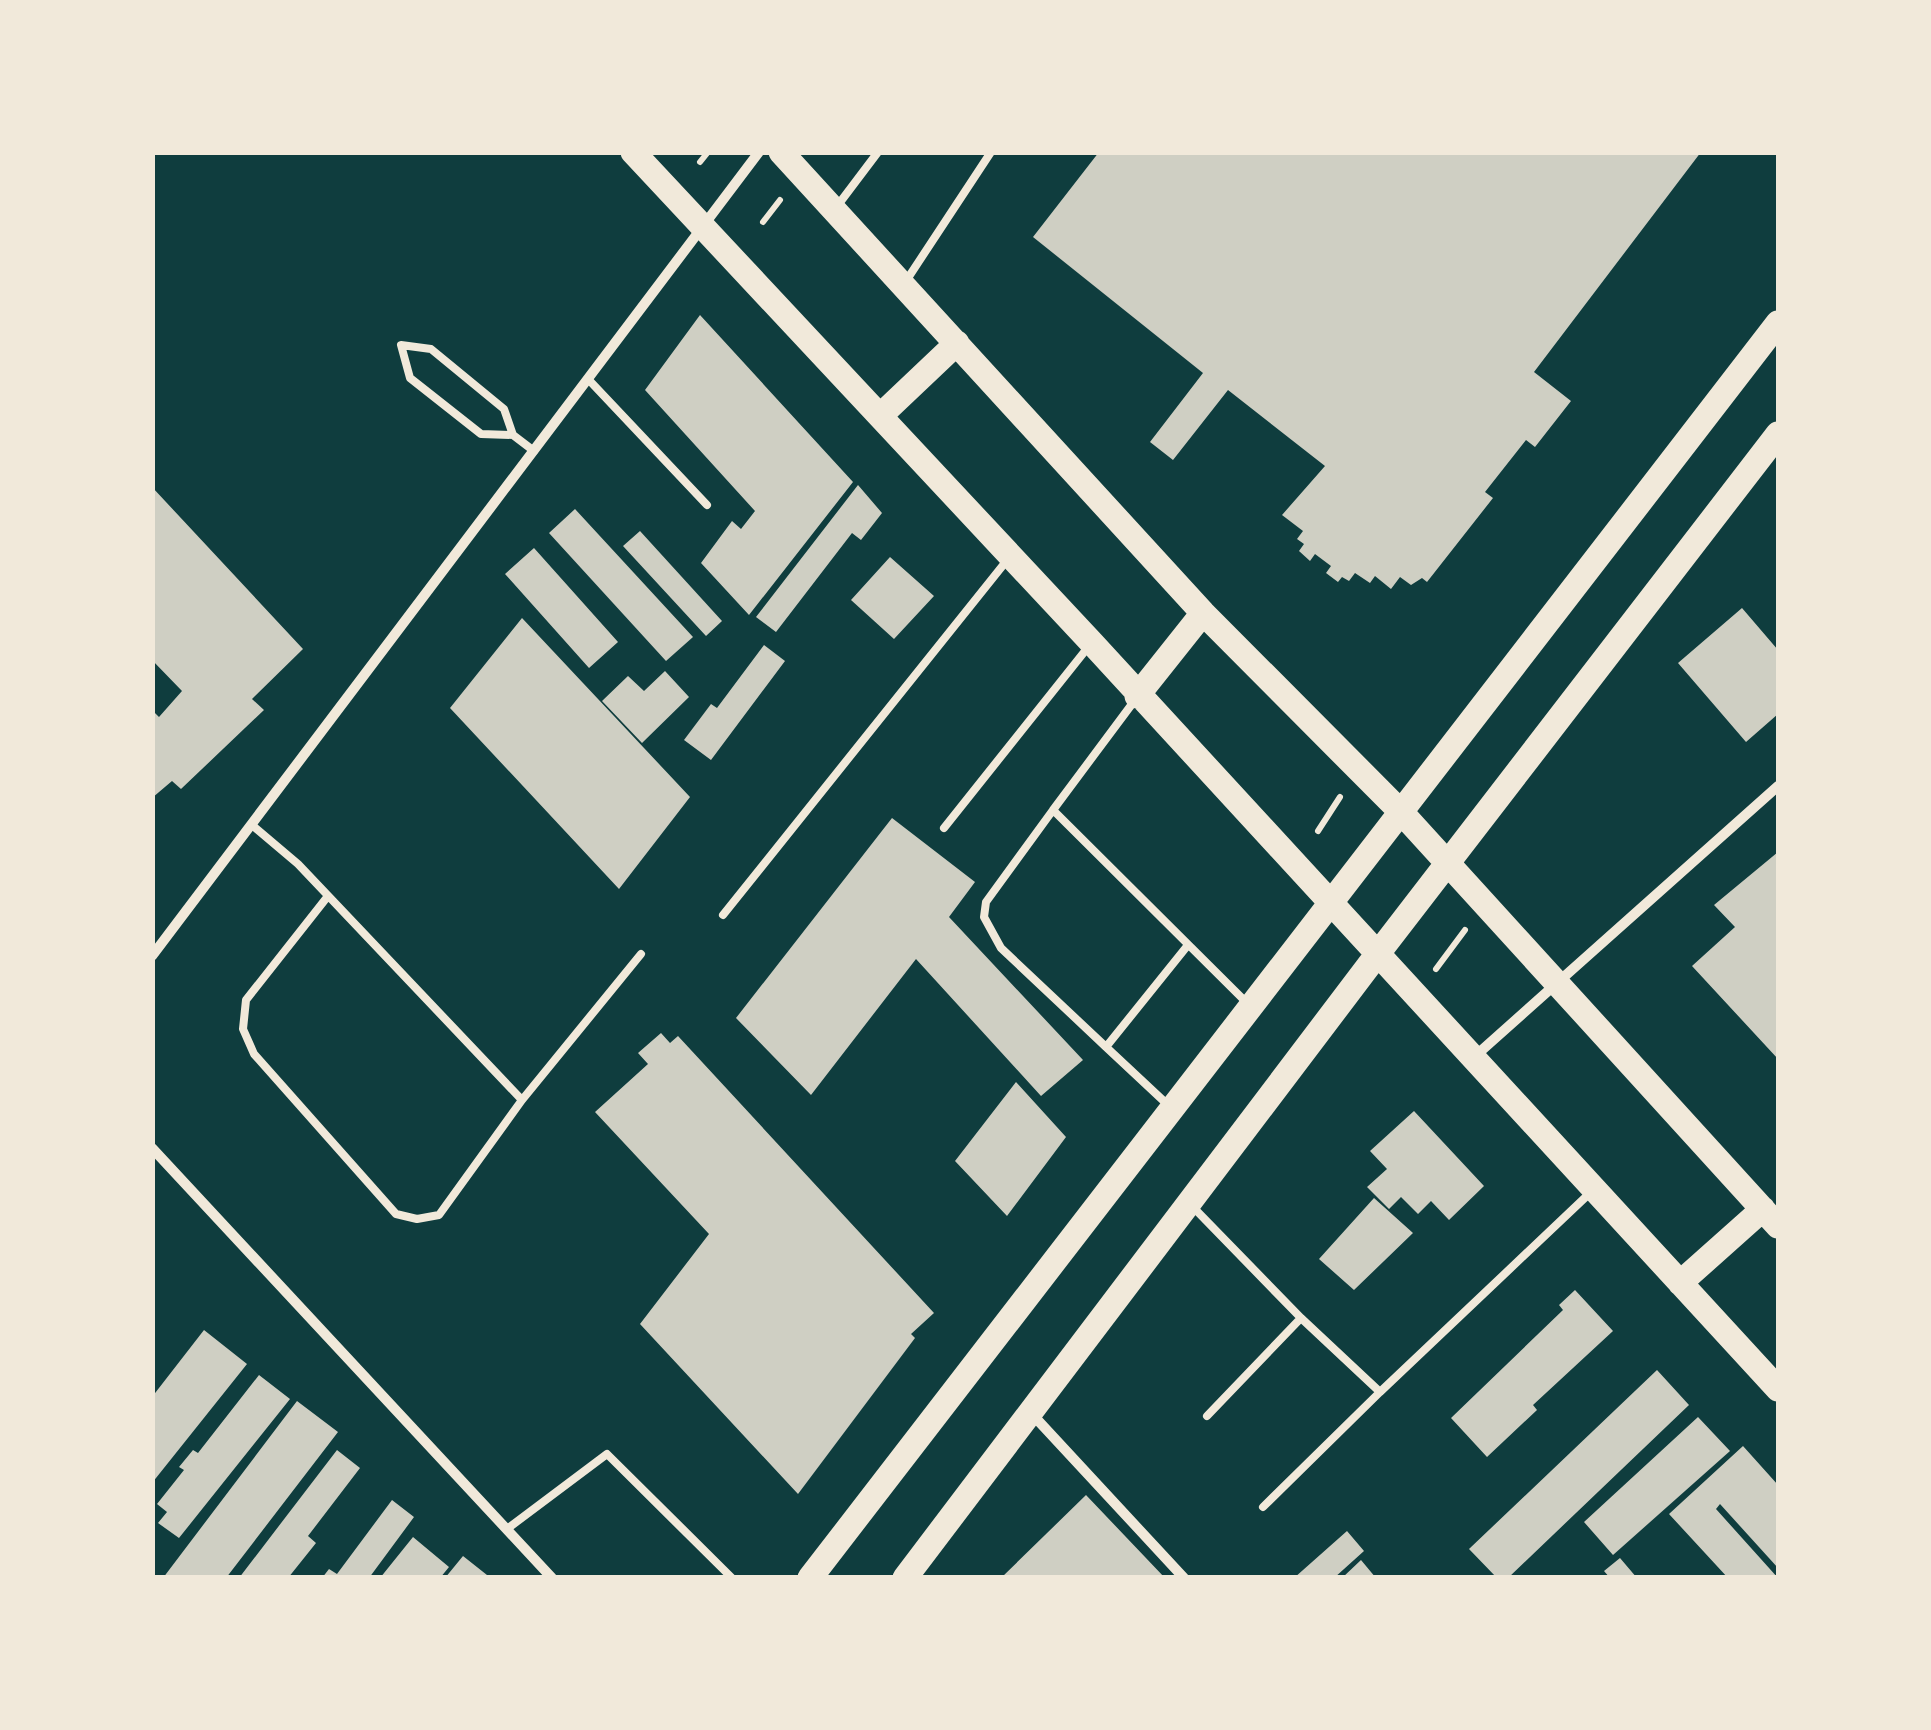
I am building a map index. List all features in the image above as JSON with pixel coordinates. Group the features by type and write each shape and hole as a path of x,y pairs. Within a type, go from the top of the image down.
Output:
{"main road":[{"path":"616,152 703,227"},
{"path":"633,152 1092,643 1778,1389"},
{"path":"781,152 1203,612 1402,812 1555,986 1771,1218 1680,1283"},
{"path":"810,1578 1778,323"},
{"path":"880,416 957,343"},
{"path":"905,1578 1778,434"},
{"path":"1138,696 1203,612"}],"street":[{"path":"152,956 759,152"},
{"path":"1472,1059 1778,786"},
{"path":"152,1148 552,1578"},
{"path":"1031,1413 1184,1578"}],"lane":[{"path":"834,210 878,152"},
{"path":"903,285 991,152"},
{"path":"513,435 480,434 410,378 401,345 431,348 504,409 513,435 534,451"},
{"path":"588,380 706,505"},
{"path":"722,915 1010,556"},
{"path":"944,828 1092,643"},
{"path":"1138,696 993,887 984,918 1000,948 1172,1107"},
{"path":"1053,810 1251,1008"},
{"path":"252,825 328,896 522,1100"},
{"path":"328,896 246,1000 243,1029 254,1054 396,1214 417,1219 440,1215 522,1100 641,954"},
{"path":"1106,1046 1188,946"},
{"path":"1263,1507 1594,1190"},
{"path":"1191,1205 1300,1318 1380,1392"},
{"path":"1207,1416 1300,1318"},
{"path":"507,1529 607,1454 732,1578"}],"path":[{"path":"700,162 708,152"},
{"path":"762,222 782,197"},
{"path":"1318,831 1340,797"},
{"path":"1436,969 1468,925"}],"building":[{"path":"1099,152 1701,152 1534,372 1571,401 1535,447 1526,440 1485,492 1493,498 1427,582 1422,578 1411,585 1400,577 1391,589 1375,576 1370,583 1355,573 1349,581 1342,577 1338,582 1326,573 1331,566 1315,554 1310,561 1299,551 1304,544 1297,539 1303,531 1282,515 1325,466 1228,390 1173,460 1150,442 1203,373 1033,237"},
{"path":"700,315 853,482 749,615 701,563 732,521 741,529 755,511 645,390"},
{"path":"858,485 882,513 861,540 852,533 776,632 756,617"},
{"path":"152,487 303,649 252,699 264,710 181,789 172,781 152,798 152,710 159,717 182,691 152,660"},
{"path":"575,509 693,637 666,661 549,533"},
{"path":"640,531 722,621 706,636 623,546"},
{"path":"534,548 618,642 589,668 505,574"},
{"path":"890,557 934,596 894,639 851,600"},
{"path":"1742,608 1778,650 1778,714 1746,742 1678,663"},
{"path":"522,618 690,797 619,889 450,708"},
{"path":"764,645 785,661 711,760 684,740 711,704 717,708"},
{"path":"665,671 689,697 642,743 602,701 628,676 644,691"},
{"path":"892,818 975,882 949,917 1083,1060 1041,1096 916,959 811,1095 736,1018"},
{"path":"1778,852 1778,1059 1692,966 1735,927 1714,905"},
{"path":"661,1033 670,1043 678,1036 934,1313 911,1334 915,1338 798,1494 640,1324 709,1234 595,1112 648,1064 638,1053"},
{"path":"1016,1082 1066,1137 1007,1216 955,1161"},
{"path":"1414,1111 1484,1186 1449,1220 1431,1201 1418,1214 1401,1197 1389,1209 1367,1187 1387,1169 1370,1151"},
{"path":"1374,1198 1413,1233 1354,1290 1319,1259"},
{"path":"1575,1290 1613,1331 1533,1405 1537,1410 1487,1457 1451,1418 1563,1310 1559,1305"},
{"path":"204,1330 247,1364 152,1483 152,1397"},
{"path":"1657,1370 1689,1405 1508,1578 1497,1578 1469,1549"},
{"path":"259,1375 290,1399 179,1538 158,1523 167,1512 157,1504 184,1470 179,1467 193,1450 198,1453"},
{"path":"297,1401 338,1432 226,1578 163,1578"},
{"path":"1698,1417 1730,1451 1613,1555 1584,1522"},
{"path":"1743,1446 1778,1485 1778,1568 1720,1504 1716,1509 1778,1578 1728,1578 1669,1514"},
{"path":"337,1450 360,1468 308,1536 316,1543 288,1578 239,1578"},
{"path":"1086,1495 1165,1578 1001,1578"},
{"path":"392,1500 414,1517 369,1578 322,1578 329,1569 337,1574"},
{"path":"1347,1531 1364,1551 1334,1578 1294,1578"},
{"path":"413,1537 449,1567 440,1578 380,1578"},
{"path":"463,1556 487,1575 485,1578 445,1578"},
{"path":"1620,1558 1637,1578 1610,1578 1604,1571"},
{"path":"1361,1560 1376,1578 1342,1578"}]}
